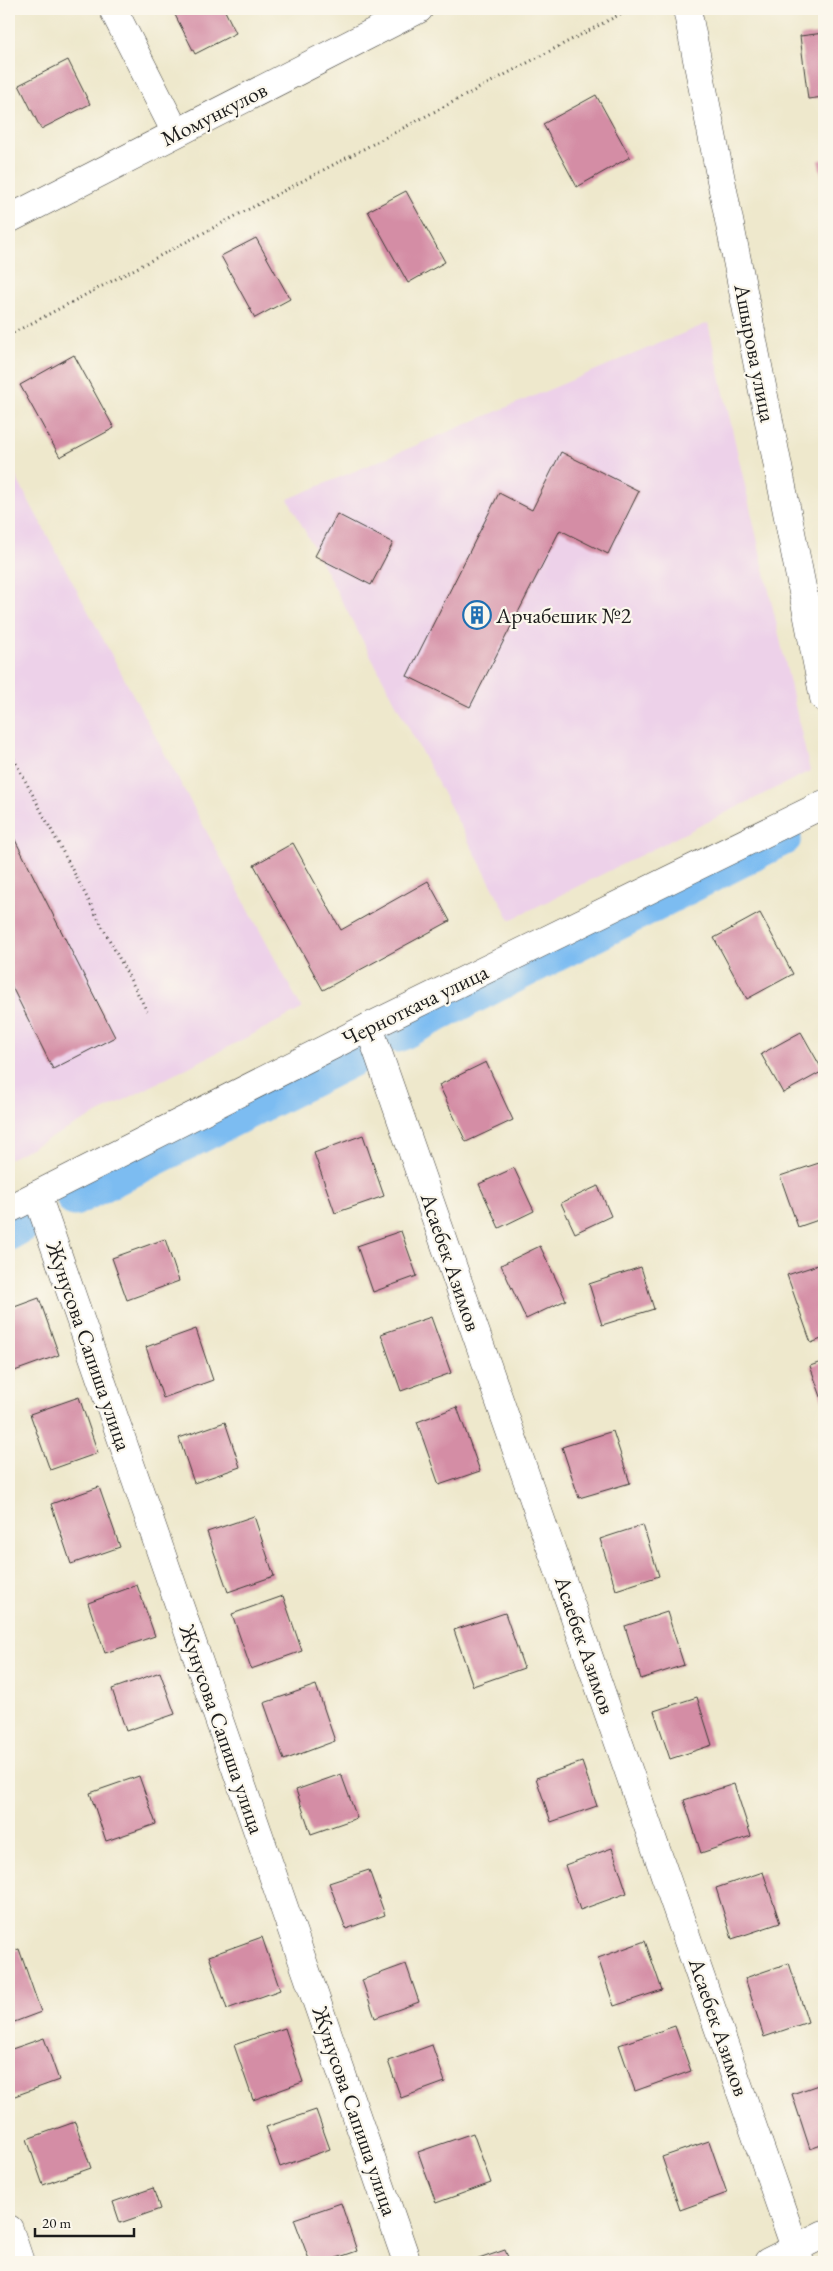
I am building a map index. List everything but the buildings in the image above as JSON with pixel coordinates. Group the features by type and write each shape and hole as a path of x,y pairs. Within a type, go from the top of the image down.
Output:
{"street":[{"path":"113,9 176,133"},
{"name":"Момункулов","path":"9,219 419,9"},
{"name":"Ашырова улица","path":"687,9 824,698"},
{"name":"Черноткача улица","path":"9,1209 369,1027 824,804"},
{"name":"Асаебек Азимов","path":"369,1027 798,2255"},
{"name":"Жунусова Сапиша улица","path":"37,1195 407,2262"},
{"path":"9,2229 20,2262"},
{"path":"768,2262 798,2255 824,2234"}],"path":[{"path":"9,335 630,9"},
{"path":"9,750 147,1010"}],"shaded area":[{"path":"708,323 810,771 510,920 288,499"},
{"path":"9,464 302,1009 9,1159"}],"waterway":[{"path":"398,1035 784,838"},
{"path":"74,1199 355,1058"},
{"path":"9,1233 23,1225"}],"place":[{"name":"Арчабешик №2","path":"477,615"}]}
